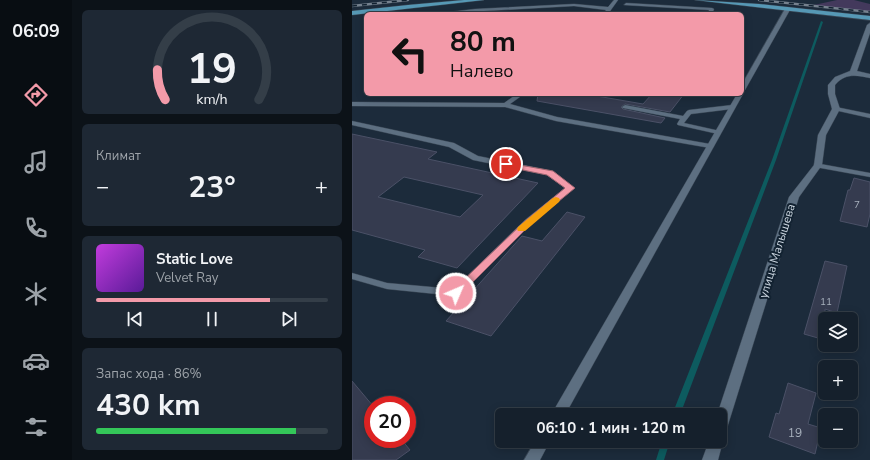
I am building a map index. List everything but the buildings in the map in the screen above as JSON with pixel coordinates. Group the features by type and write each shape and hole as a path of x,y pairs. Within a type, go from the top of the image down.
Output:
{"main road":[{"path":"352,13 408,6 482,0"},
{"path":"697,0 788,8 870,18"}],"street":[{"path":"744,86 788,8"},
{"path":"853,72 867,42 870,25"},
{"path":"836,109 829,89 831,84 839,78 853,72 870,76"},
{"path":"562,408 739,96"},
{"name":"улица Малышева","path":"726,408 794,197 818,165 822,135 836,109"},
{"path":"532,460 539,448"},
{"path":"710,460 714,448"}],"lane":[{"path":"608,12 616,0"},
{"path":"663,7 664,0"},
{"path":"626,4 712,9 711,12"},
{"path":"454,12 574,5 610,9"},
{"path":"505,105 518,96"},
{"path":"352,104 505,105 556,119 710,146"},
{"path":"625,107 685,118"},
{"path":"718,132 680,124 689,112 732,107"},
{"path":"836,109 870,116"},
{"path":"352,123 451,145 476,158 550,173 570,188 528,222 456,293 387,286 352,276"},
{"path":"818,165 870,175"}],"shaded area":[{"path":"837,0 854,0 870,4 870,12 814,5"}],"waterway":[{"path":"679,408 774,160 822,22"},
{"path":"660,460 664,448"}],"railway":[{"path":"352,6 408,0"},
{"path":"759,0 870,12"}],"slow traffic":[{"path":"522,229 528,222 556,200"}],"route":[{"path":"456,293 528,222 570,188 550,173 506,164"}]}
